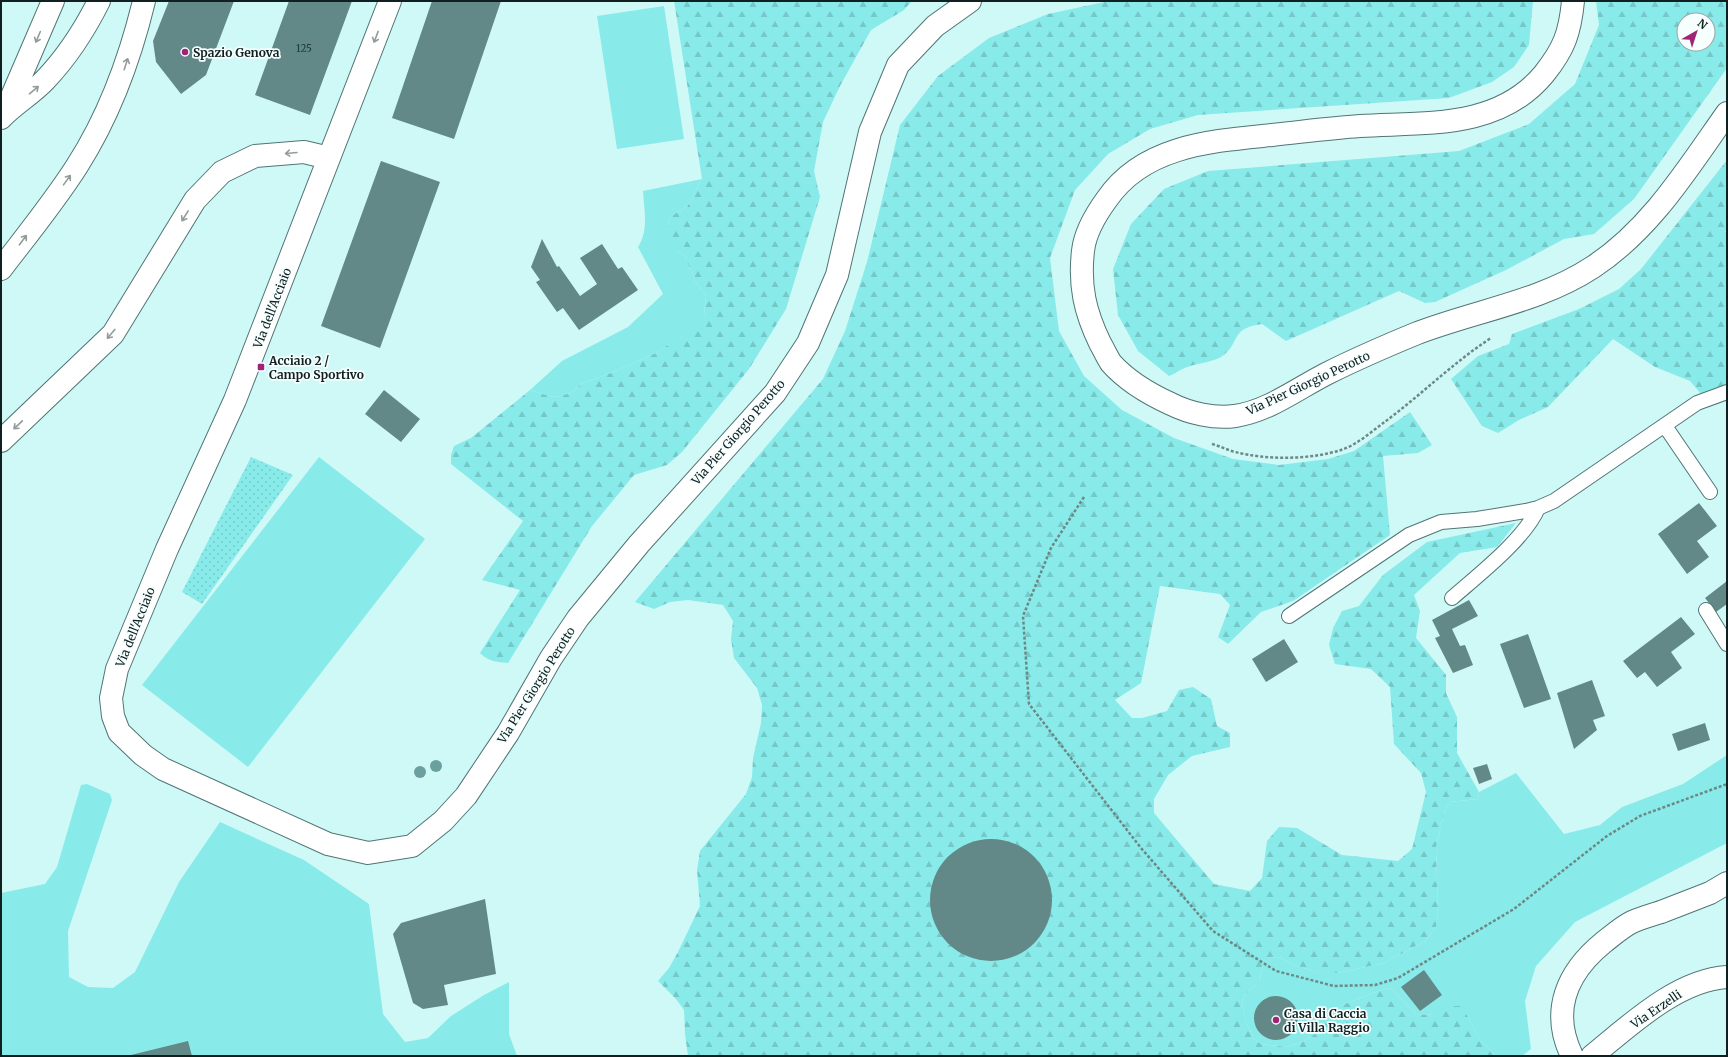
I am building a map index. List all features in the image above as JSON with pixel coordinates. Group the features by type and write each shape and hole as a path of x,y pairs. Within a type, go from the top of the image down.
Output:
{"main road":[{"path":"3,117 53,1"},
{"path":"3,117 45,80 71,47 90,19 99,1"},
{"path":"1,268 77,166 96,134 121,77 138,27 144,1"},
{"name":"Via dell'Acciaio","path":"390,1 238,393 167,549 117,669 111,698 113,716 119,732 143,755 163,769 328,844 368,852 412,846 442,821 466,796"},
{"name":"Via Pier Giorgio Perotto","path":"466,796 508,733 551,658 578,618 639,544 775,393 808,344 837,275 870,132 898,65 935,26 970,1"},
{"name":"Via Pier Giorgio Perotto","path":"1573,1 1566,38 1559,54 1538,80 1520,98 1494,111 1468,119 1359,126 1212,141 1174,150 1150,161 1125,177 1110,193 1094,217 1083,247 1082,274 1084,306 1109,361 1132,382 1158,399 1183,410 1206,415 1233,416 1256,410 1329,372 1411,336 1450,321 1537,294 1570,281 1596,266 1626,242 1655,213 1727,113"},
{"path":"1,440 113,334 195,200 222,172 255,156 304,152 329,158"},
{"path":"1572,1056 1565,1037 1563,1008 1565,994 1572,977 1590,955 1614,934 1632,922 1710,893 1727,883"},
{"name":"Via Erzelli","path":"1592,1056 1671,996 1695,984 1727,977"}],"lane":[{"path":"1290,616 1409,535 1441,522 1477,519 1538,508 1554,501 1697,403 1727,392"},
{"path":"1665,426 1710,492"},
{"path":"1452,598 1500,555 1534,518 1538,508"},
{"path":"1706,610 1727,644"}],"path":[{"path":"1207,441 1235,452 1270,457 1291,458 1341,450 1370,433 1473,350 1495,336"},
{"path":"1084,497 1051,548 1024,616 1029,704 1141,848 1213,932 1276,971 1334,986 1375,985 1398,978 1514,909 1607,836 1640,816 1727,784"}],"green space":[{"path":"674,1 912,1 904,10 871,30 840,86 823,122 814,171 820,197 786,309 749,369 682,452 667,465 634,475 592,526 508,663 492,661 480,653 520,590 482,580 523,521 451,464 451,455 454,446 471,438 530,390 549,396 558,397 567,394 575,390 581,384 611,373 656,353 700,323 704,315 706,296 695,281 685,256 676,251 670,244 667,235 671,216 687,207 702,179"},
{"path":"1109,1 1533,1 1529,45 1514,67 1492,82 1449,98 1198,115 1150,129 1108,154 1075,190 1050,258 1059,331 1084,376 1122,410 1174,438 1233,459 1279,465 1328,459 1354,451 1410,412 1432,445 1418,453 1383,456 1390,535 1293,601 1261,612 1228,644 1218,637 1230,605 1220,594 1160,586 1141,683 1115,700 1132,718 1142,718 1167,711 1179,690 1193,687 1211,699 1217,726 1230,733 1230,747 1192,756 1168,775 1154,799 1154,813 1214,884 1250,891 1262,878 1267,841 1279,827 1297,828 1342,855 1398,861 1412,849 1426,792 1421,773 1394,744 1390,687 1371,669 1335,664 1329,645 1333,628 1342,611 1359,606 1383,575 1427,542 1516,523 1497,547 1460,553 1414,595 1420,611 1416,638 1446,675 1446,693 1457,717 1457,753 1479,792 1478,799 1450,802 1445,810 1436,847 1438,914 1436,927 1425,941 1384,963 1338,973 1319,973 1297,966 1279,957 1269,958 1263,965 1259,982 1245,995 1242,1004 1246,1022 1254,1039 1261,1044 1287,1047 1304,1041 1312,1036 1333,1016 1337,1007 1390,988 1416,1014 1434,1015 1451,1006 1460,1006 1466,1013 1479,1038 1496,1056 688,1056 684,1010 676,999 658,981 669,968 678,952 700,906 697,870 700,851 746,794 752,777 753,758 761,723 762,705 757,688 734,658 731,639 733,621 723,605 688,600 670,602 654,609 635,602 823,379 845,331 867,262 900,125 938,76 989,38 1048,14"},
{"path":"1596,1 1727,1 1727,68 1634,199 1594,234 1564,239 1506,270 1435,302 1425,303 1399,291 1286,341 1262,324 1252,326 1244,329 1240,333 1231,347 1221,357 1212,361 1189,366 1169,376 1138,351 1118,315 1113,269 1131,224 1164,189 1208,171 1459,151 1529,124 1575,84 1599,25"},
{"path":"664,6 684,139 617,149 597,16"},
{"path":"1727,160 1727,229 1725,232 1727,233 1727,385 1701,394 1690,381 1655,367 1613,339 1548,407 1519,420 1498,433 1482,426 1451,379 1478,356 1509,344 1512,334 1579,309 1619,289 1641,269"},
{"path":"702,179 687,207 671,216 668,225 668,235 676,251 685,256 695,281 706,296 704,315 701,323 656,353 611,373 581,384 575,390 567,394 558,397 549,396 530,390 562,361 628,327 663,294 638,247 644,234 645,227 643,191"},
{"path":"251,457 293,475 202,604 182,592"},
{"path":"319,457 425,539 248,767 142,685"},
{"path":"1727,755 1727,843 1575,922 1536,966 1525,1001 1531,1049 1522,1056 1496,1056 1479,1038 1466,1013 1443,1011 1434,1015 1416,1014 1390,988 1337,1007 1333,1016 1312,1036 1304,1041 1287,1047 1261,1044 1254,1039 1246,1022 1242,1004 1245,995 1259,982 1263,965 1269,958 1279,957 1297,966 1319,973 1338,973 1384,963 1425,941 1436,927 1438,914 1436,847 1445,810 1450,802 1478,799 1479,792 1516,773 1564,834 1600,825 1622,807 1683,784"},
{"path":"87,784 110,794 112,800 68,931 69,977 88,987 113,988 135,972 179,882 220,822 304,860 369,904 383,1014 405,1042 428,1038 451,1016 484,995 509,982 509,1034 517,1056 1,1056 1,893 45,884 57,867 81,785"}],"building":[{"name":"Spazio Genova","path":"169,1 234,1 206,75 181,94 156,62 153,41"},
{"path":"289,1 352,1 310,115 255,95"},
{"path":"432,1 501,1 454,139 392,118"},
{"path":"381,161 440,182 380,348 321,326"},
{"path":"542,239 557,267 559,266 580,296 597,284 580,258 602,244 618,269 622,267 638,290 579,330 563,308 557,312 536,282 540,280 531,267"},
{"path":"384,390 420,419 401,442 365,414"},
{"path":"1699,503 1717,526 1697,541 1709,557 1687,574 1658,534"},
{"path":"1727,581 1727,604 1716,612 1705,598"},
{"path":"1469,600 1478,616 1452,629 1460,646 1465,645 1473,665 1453,673 1435,638 1440,636 1432,620"},
{"path":"1681,617 1695,634 1671,652 1682,668 1657,687 1645,672 1637,678 1623,661"},
{"path":"1528,634 1551,699 1524,708 1500,644"},
{"path":"1284,639 1298,662 1266,682 1252,659"},
{"path":"1592,680 1605,716 1593,720 1597,730 1574,749 1557,693"},
{"path":"1705,723 1710,740 1678,751 1672,734"},
{"path":"1487,764 1492,779 1479,784 1473,768"},
{"path":"991,839 1003,840 1014,844 1025,849 1034,857 1042,866 1047,877 1051,888 1051,912 1047,923 1042,934 1034,943 1025,951 1014,956 1003,960 991,961 979,960 968,956 957,951 948,943 940,934 935,923 931,912 930,900 931,888 935,877 940,866 948,857 957,849 968,844 979,840"},
{"path":"485,899 496,974 444,985 448,1005 423,1009 413,1003 393,934 401,923"},
{"path":"1424,970 1442,995 1420,1011 1401,987"},
{"name":"Casa di Caccia di Villa Raggio","path":"1276,996 1288,1000 1294,1006 1298,1018 1294,1030 1288,1036 1276,1040 1264,1036 1258,1030 1254,1018 1258,1006 1264,1000"},
{"path":"188,1041 192,1056 131,1056 131,1055"}],"place":[{"name":"Spazio Genova","path":"185,52"},
{"name":"Acciaio 2 / Campo Sportivo","path":"261,367"},
{"name":"Casa di Caccia di Villa Raggio","path":"1276,1020"}]}
